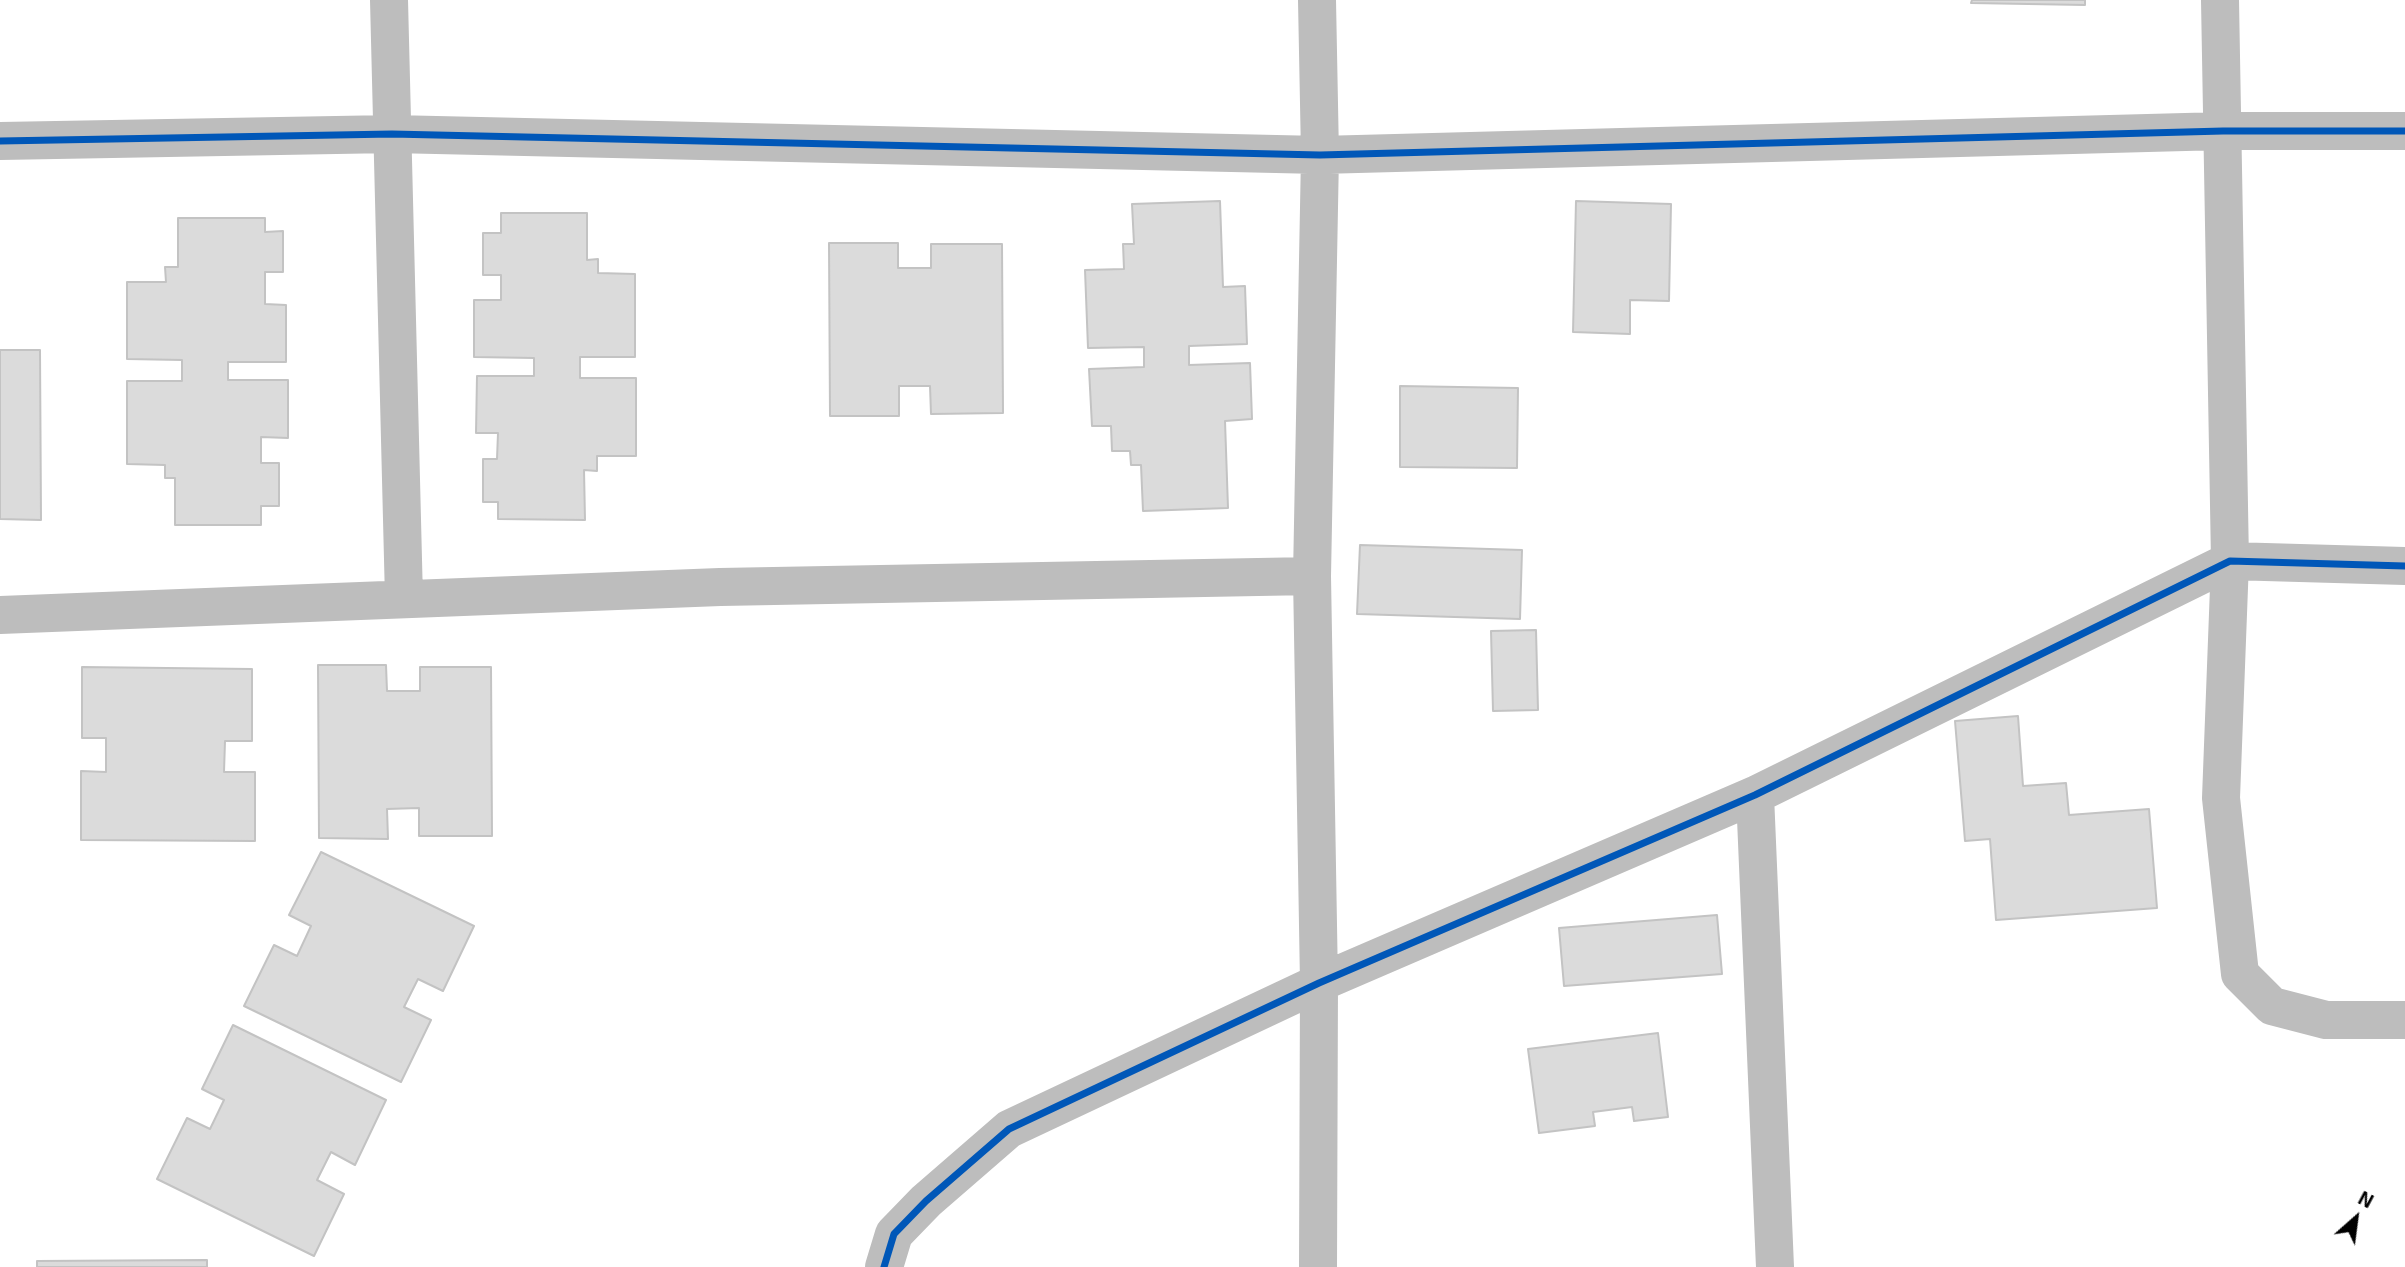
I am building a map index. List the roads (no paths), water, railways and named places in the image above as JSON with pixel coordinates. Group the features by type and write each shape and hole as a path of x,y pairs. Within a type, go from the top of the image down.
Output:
{"street":[{"path":"389,0 404,599"},
{"path":"1317,0 1320,155 1312,576 1319,984 1318,1267"},
{"path":"2220,0 2230,561 2221,798 2240,974 2272,1006 2326,1020 2405,1020"},
{"path":"0,141 392,134 1320,155 2223,131 2405,131"},
{"path":"884,1267 894,1234 926,1201 1009,1129 1319,984 1755,795 2230,561 2405,566"},
{"path":"0,615 734,586 1312,576"},
{"path":"1755,795 1775,1267"}]}
